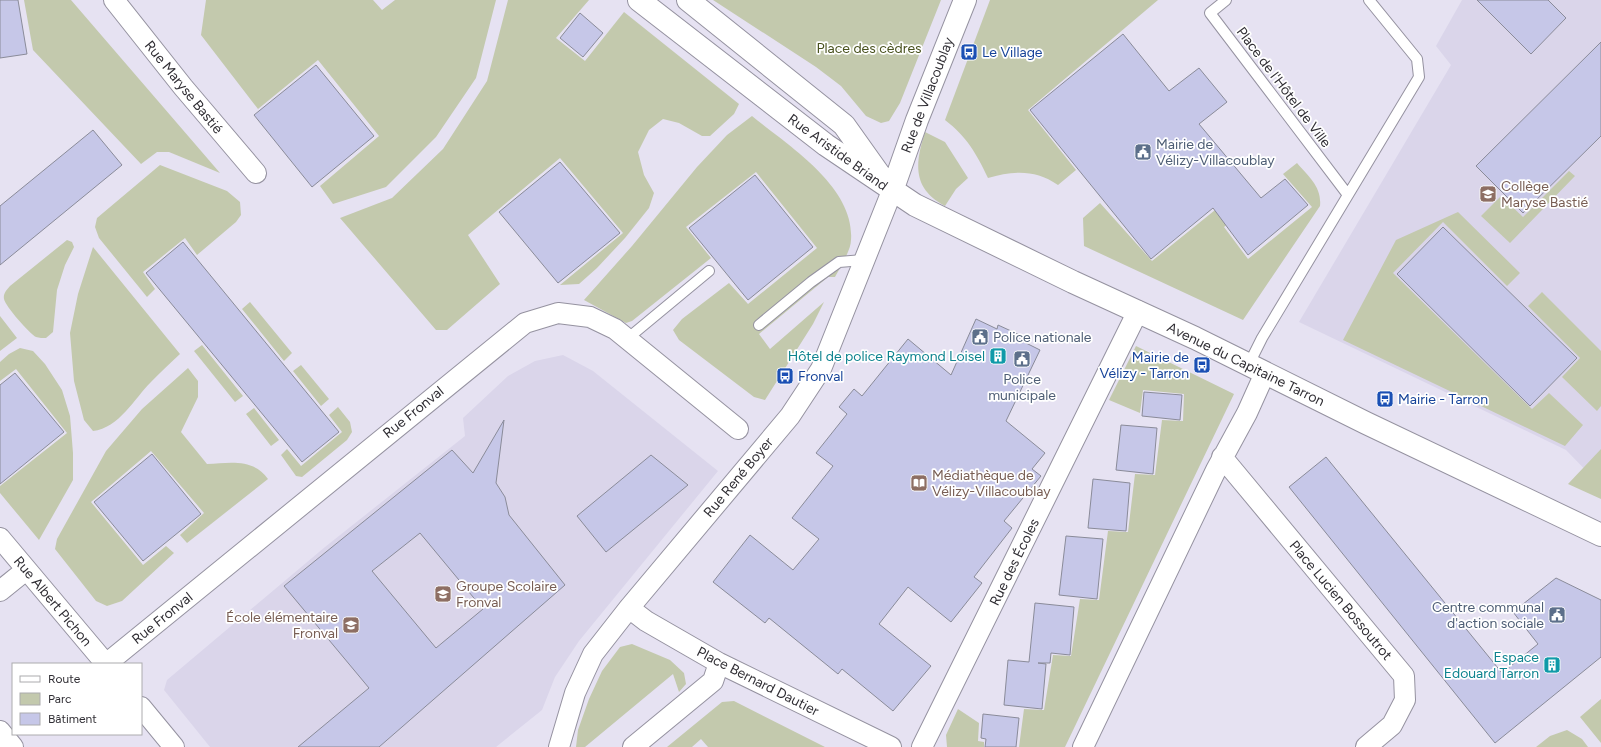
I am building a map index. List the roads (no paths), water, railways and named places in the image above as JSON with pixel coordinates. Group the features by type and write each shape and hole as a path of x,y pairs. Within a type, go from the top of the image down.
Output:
{"street":[{"name":"Rue Maryse Bastié","path":"114,0 183,87 256,173"},
{"name":"Rue Aristide Briand","path":"639,0 826,145 892,191"},
{"name":"Rue Aristide Briand","path":"688,0 844,125 892,191"},
{"name":"Rue de Villacoublay","path":"892,191 917,120 965,0"},
{"name":"Rue René Boyer","path":"559,747 575,693 593,654 629,608 790,416 821,369 863,260 892,191"},
{"name":"Avenue du Capitaine Tarron","path":"892,191 915,205 1257,368 1601,535"},
{"name":"Rue des Écoles","path":"922,747 1138,311"},
{"name":"Rue Fronval","path":"107,663 525,322 558,313 590,317 615,330 627,339 738,429"},
{"path":"1083,747 1222,458 1247,413 1257,368"},
{"name":"Place Lucien Bossoutrot","path":"1222,458 1404,676 1405,700 1392,725 1366,747"},
{"name":"Rue Albert Pichon","path":"0,538 105,663"},
{"path":"0,592 26,570"},
{"name":"Place Bernard Dautier","path":"629,608 646,621 719,663 886,746"},
{"path":"633,747 713,681 719,663"},
{"path":"142,708 174,747"},
{"path":"0,731 13,747"}],"lane":[{"name":"Place de l'Hôtel de Ville","path":"1226,0 1210,13 1348,195"},
{"path":"1257,368 1262,338 1419,77 1417,59 1369,0"},
{"path":"759,325 810,282 838,262 863,260"},
{"path":"627,339 709,271"}],"place":[{"name":"Le Village","path":"969,52"},
{"name":"Mairie de Vélizy-Villacoublay","path":"1143,152"},
{"name":"Collège Maryse Bastié","path":"1488,194"},
{"name":"Police nationale","path":"980,337"},
{"name":"Hôtel de police Raymond Loisel","path":"998,356"},
{"name":"Police municipale","path":"1022,359"},
{"name":"Mairie de Vélizy - Tarron","path":"1202,365"},
{"name":"Fronval","path":"785,376"},
{"name":"Mairie - Tarron","path":"1385,399"},
{"name":"Médiathèque de Vélizy-Villacoublay","path":"919,483"},
{"name":"Groupe Scolaire Fronval","path":"443,594"},
{"name":"Centre communal d'action sociale","path":"1557,615"},
{"name":"École élémentaire Fronval","path":"351,625"},
{"name":"Espace Edouard Tarron","path":"1552,665"}],"park label":[{"name":"Place des cèdres","path":"869,48"}]}
